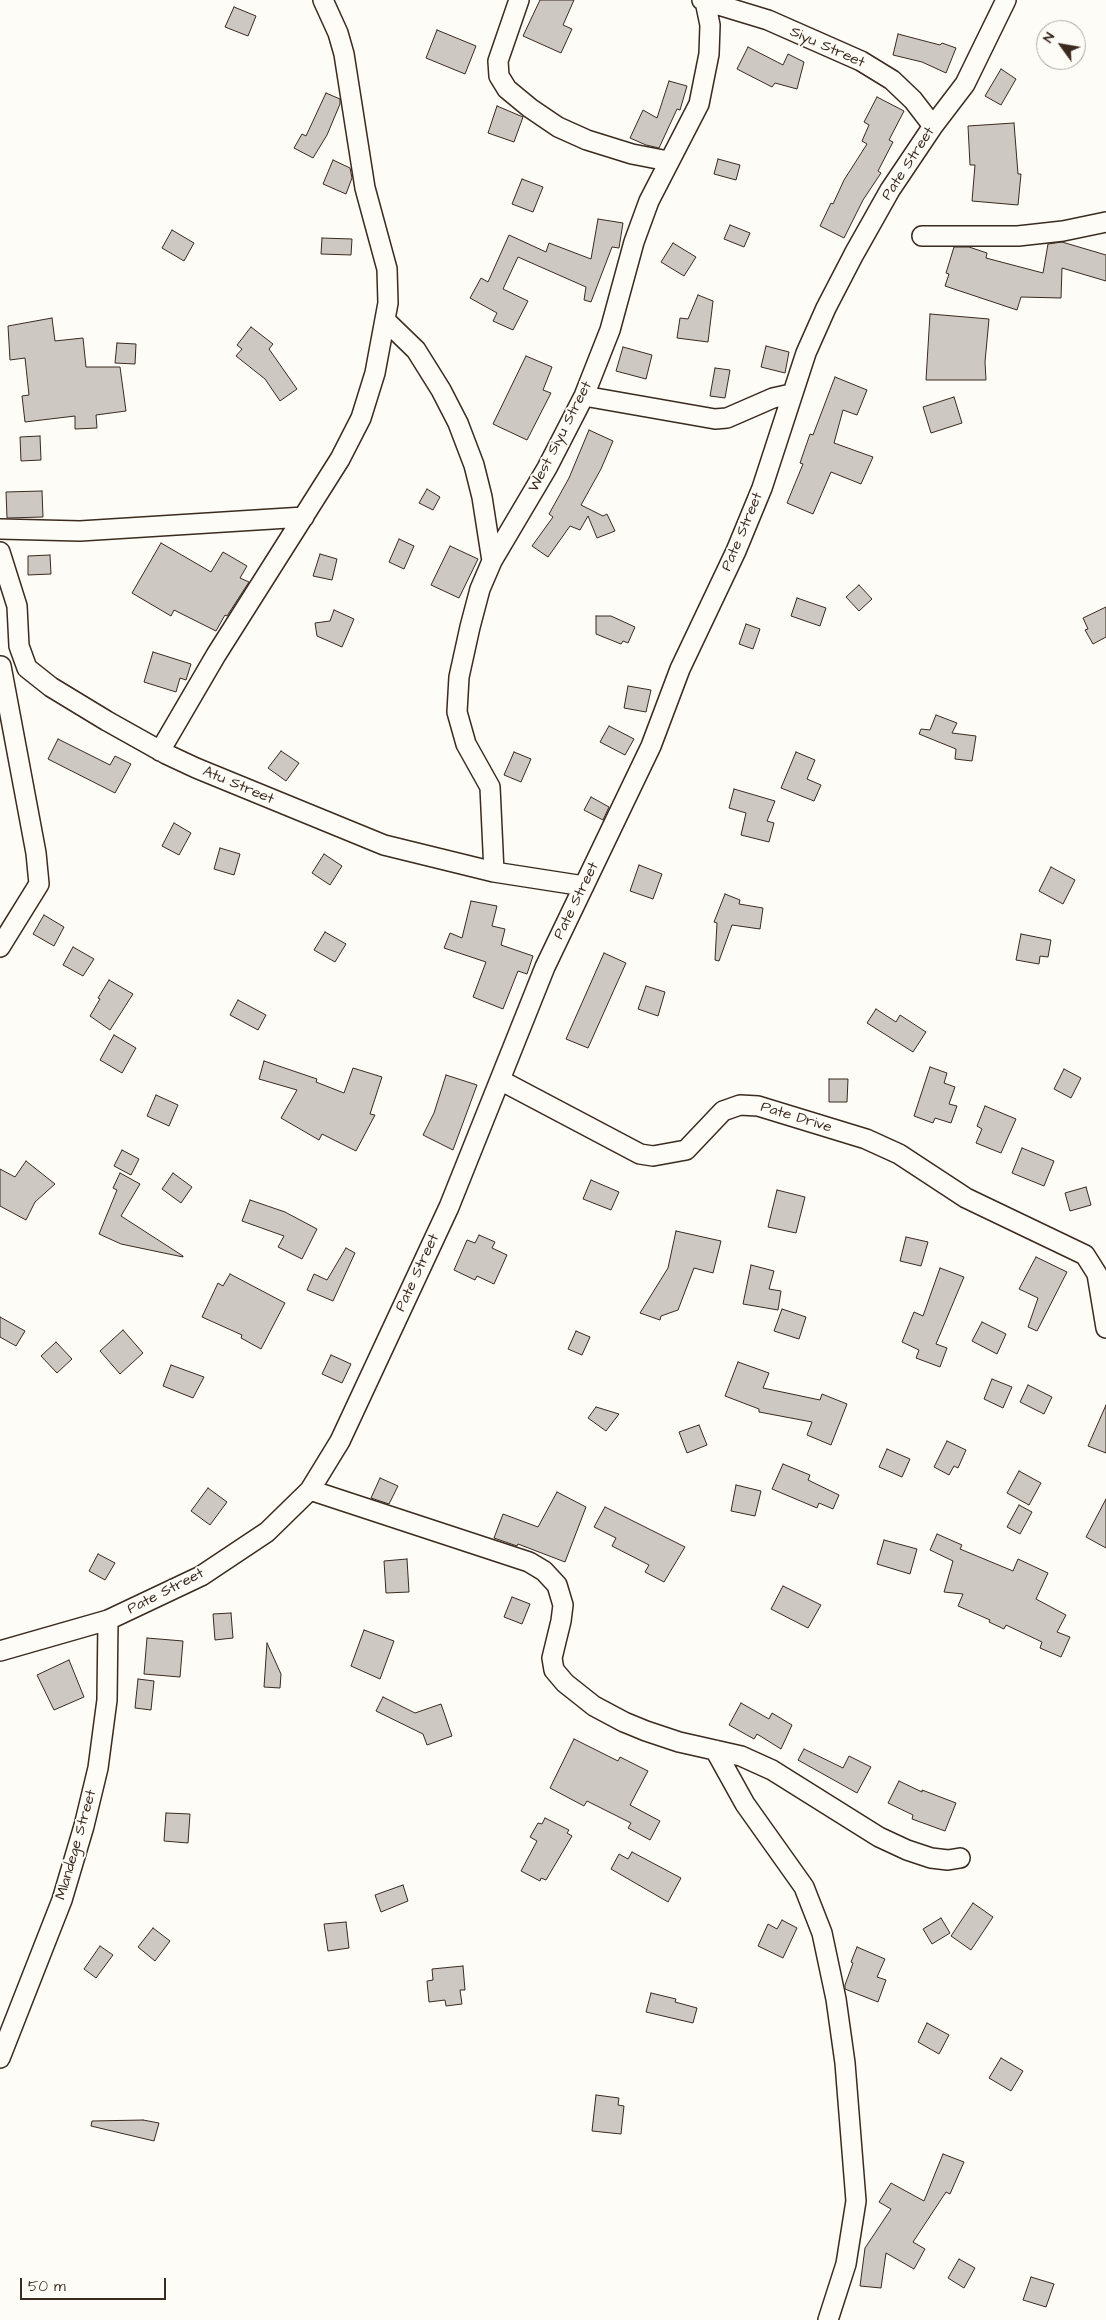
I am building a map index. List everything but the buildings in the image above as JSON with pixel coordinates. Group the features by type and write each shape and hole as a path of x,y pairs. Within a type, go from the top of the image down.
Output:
{"street":[{"path":"160,751 216,655 340,460 361,418 375,373 388,303 387,269 365,188 344,54 338,33 323,0"},
{"path":"519,0 498,61 498,76 507,89 558,127 587,140 668,161"},
{"name":"Pate Street","path":"0,1651 108,1620 201,1576 267,1532 310,1490 340,1441 450,1207 545,967 652,746 680,669 736,551 762,488 791,394 806,353 854,254 890,190 933,126 966,84 1006,0"},
{"name":"West Siyu Street","path":"494,872 490,787 466,744 457,712 459,677 470,627 480,589 492,560 547,468 584,396 610,330 634,242 649,201 699,104 709,54 710,25 703,1"},
{"name":"Siyu Street","path":"703,1 768,20 861,61 892,80 913,100 933,126"},
{"path":"922,236 1018,236 1064,231 1106,222"},
{"path":"385,320 416,350 441,390 458,423 474,465 482,497 492,560"},
{"path":"584,396 715,419 727,418 773,398 791,394"},
{"path":"0,529 80,531 304,517"},
{"path":"0,553 17,606 20,646 28,668 1,666 36,853 39,884 0,947"},
{"name":"Atu Street","path":"28,668 51,687 160,751 269,799 384,846 494,872 584,886"},
{"name":"Pate Drive","path":"500,1080 640,1154 653,1156 686,1150 724,1111 740,1105 758,1106 866,1139 899,1154 966,1198 1042,1235 1067,1244 1085,1255 1097,1274 1106,1328"},
{"path":"310,1490 512,1556 544,1571 557,1585 563,1605 562,1621 552,1658 554,1670 565,1683 594,1706 624,1722 679,1742 741,1756 772,1770 879,1837 907,1850 930,1858 948,1860 960,1858"},
{"name":"Mlandege Street","path":"0,2058 62,1900 84,1826 98,1768 107,1700 108,1620"},
{"path":"715,1750 745,1804 804,1887 822,1933 836,1999 845,2064 856,2201 846,2264 828,2320"}]}
